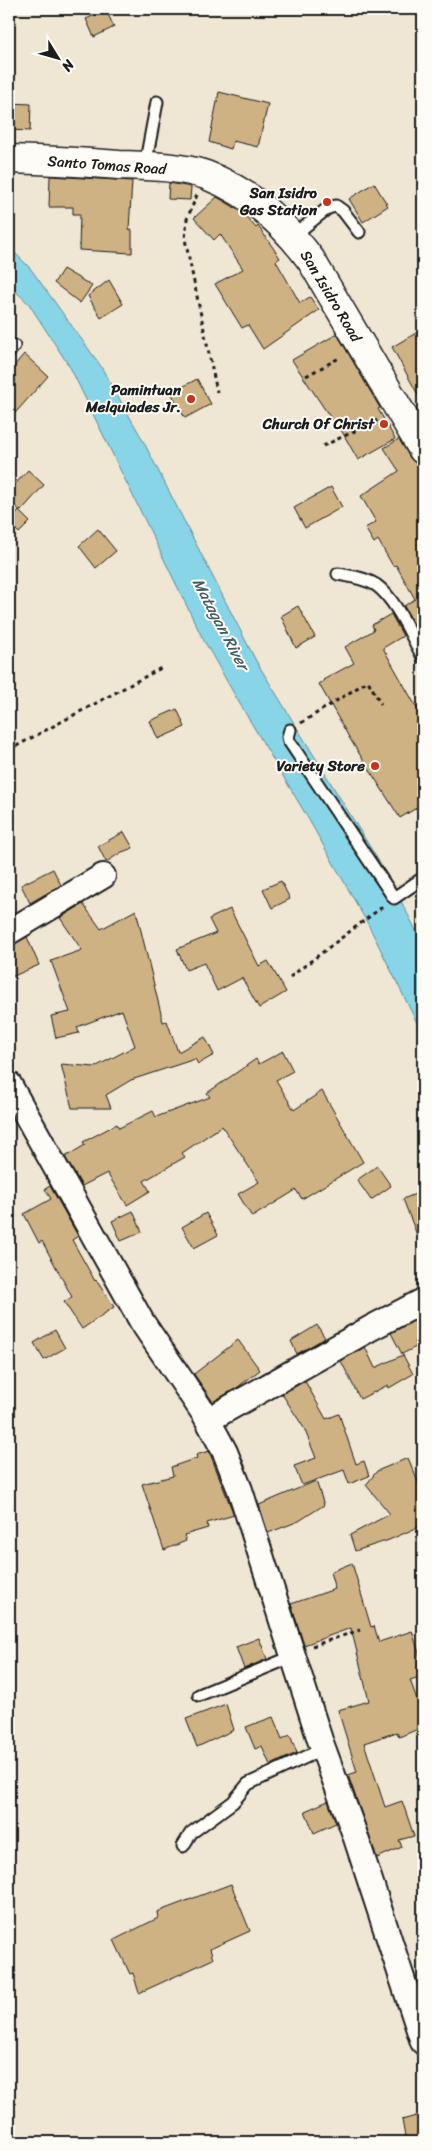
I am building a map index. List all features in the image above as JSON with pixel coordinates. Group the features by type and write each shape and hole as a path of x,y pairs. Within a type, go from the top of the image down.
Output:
{"street":[{"name":"Santo Tomas Road","path":"9,159 73,160 145,166 205,175"},
{"name":"San Isidro Road","path":"205,175 237,190 268,212 293,236 311,260 423,450"},
{"path":"9,932 103,876"},
{"path":"9,1084 142,1322 208,1420 225,1452 240,1490 323,1749 354,1832 423,2042"},
{"path":"208,1420 371,1328 423,1301"}],"lane":[{"path":"145,166 156,102"},
{"path":"293,236 328,208 336,206 343,211 358,232"},
{"path":"338,574 353,576 374,584 385,593 423,657"},
{"path":"290,730 289,741 394,898 423,878"},
{"path":"199,1694 293,1654"},
{"path":"183,1846 190,1833 233,1802 248,1784 323,1749"}],"path":[{"path":"205,175 187,219 186,239 218,392"},
{"path":"306,376 361,346"},
{"path":"324,446 398,410"},
{"path":"9,750 163,667"},
{"path":"290,730 368,681 381,704"},
{"path":"290,977 383,906"},
{"path":"293,1654 360,1630"}],"water":[{"name":"Matagan River","path":"9,247 30,268 100,365 140,435 256,661 389,878 423,944 423,1035 368,924 202,637 71,369 29,304 9,285"}],"building":[{"path":"106,10 114,27 94,37 86,19"},
{"path":"219,92 268,104 258,147 233,141 231,149 209,142"},
{"path":"9,103 31,104 30,131 9,130"},
{"path":"50,176 132,181 129,229 132,230 132,253 79,250 80,214 73,214 73,207 49,207"},
{"path":"169,183 191,187 190,200 168,199"},
{"path":"374,183 388,206 363,222 349,199"},
{"path":"217,197 242,212 256,228 258,226 280,258 276,261 300,303 310,297 319,310 263,349 248,325 242,328 215,284 243,269 220,234 214,240 194,218"},
{"path":"63,269 92,286 80,303 54,283"},
{"path":"109,280 123,304 101,318 88,296"},
{"path":"423,329 423,404 392,347"},
{"path":"337,334 380,408 378,409 395,439 358,460 340,428 338,429 292,360"},
{"path":"24,354 48,376 9,420 9,372"},
{"name":"Pamintuan Melquiades Jr.","path":"197,379 211,404 185,418 171,393"},
{"path":"399,439 410,458 423,467 423,624 416,628 404,606 415,599 396,565 393,566 378,540 374,543 365,528 376,522 361,496 399,471 384,448"},
{"path":"28,470 44,485 21,511 9,501 9,491"},
{"path":"331,487 342,507 305,528 294,508"},
{"path":"19,511 30,522 19,533 9,523"},
{"path":"98,529 116,551 96,568 79,546"},
{"path":"298,606 315,637 296,648 281,616"},
{"path":"391,614 403,636 383,648 423,719 423,804 400,818 350,739 319,684 354,663 345,647 374,630 372,625"},
{"path":"177,709 185,727 158,739 150,721"},
{"path":"124,832 133,848 122,852 106,862 98,846"},
{"path":"53,869 61,885 30,903 21,885"},
{"path":"281,881 290,899 272,908 263,889"},
{"path":"83,904 101,929 136,910 163,1022 167,1021 178,1052 205,1037 214,1055 198,1064 195,1059 131,1080 106,1095 111,1108 72,1108 61,1064 95,1067 135,1046 122,1010 77,1027 79,1033 56,1038 51,1016 70,1012 51,961 82,950 60,918"},
{"path":"230,909 259,966 268,961 286,992 259,1008 242,978 217,991 204,963 186,970 177,949 216,933 209,919"},
{"path":"27,937 39,965 9,978 9,946"},
{"path":"283,1051 293,1071 276,1080 294,1110 322,1091 363,1162 302,1199 296,1190 252,1217 238,1194 259,1182 222,1126 182,1153 185,1157 144,1181 150,1191 127,1205 107,1173 82,1186 65,1157 85,1145 83,1142 117,1124 119,1128 153,1111 156,1117 210,1097 207,1093 256,1059 259,1064"},
{"path":"377,1166 391,1186 371,1200 357,1180"},
{"path":"50,1186 78,1236 72,1240 95,1281 114,1307 82,1329 64,1302 72,1297 42,1241 39,1243 24,1214 51,1199 45,1189"},
{"path":"423,1191 423,1248 422,1248 403,1199"},
{"path":"133,1211 142,1232 121,1241 112,1221"},
{"path":"206,1213 218,1235 194,1248 182,1227"},
{"path":"423,1316 423,1338 415,1342 418,1346 402,1354 391,1333"},
{"path":"317,1325 325,1338 297,1354 291,1341"},
{"path":"55,1330 65,1348 44,1360 34,1343"},
{"path":"238,1340 260,1370 238,1387 213,1402 194,1374"},
{"path":"365,1347 375,1368 403,1355 413,1374 389,1388 388,1385 360,1399 341,1361"},
{"path":"305,1381 326,1419 339,1414 356,1464 364,1461 369,1476 349,1484 344,1470 302,1485 294,1466 316,1458 304,1428 282,1394"},
{"path":"209,1451 234,1515 207,1523 208,1528 184,1535 186,1541 164,1550 142,1484 173,1476 171,1467 197,1458 196,1455"},
{"path":"408,1458 419,1484 423,1483 423,1525 389,1540 355,1551 350,1535 390,1514 366,1485 377,1471"},
{"path":"316,1481 324,1505 299,1521 268,1533 259,1505"},
{"path":"352,1563 371,1627 374,1626 379,1642 412,1631 423,1666 423,1676 410,1680 423,1716 423,1727 399,1737 397,1732 364,1743 385,1807 402,1801 414,1836 399,1840 402,1847 377,1858 348,1775 357,1772 338,1710 369,1701 351,1628 304,1645 291,1604 335,1589 330,1572"},
{"path":"259,1638 267,1659 244,1669 236,1647"},
{"path":"226,1704 234,1730 197,1747 186,1719"},
{"path":"273,1717 282,1739 290,1735 297,1753 270,1765 262,1746 255,1749 246,1727"},
{"path":"328,1801 336,1823 314,1833 305,1811"},
{"path":"231,1884 250,1931 210,1949 213,1959 139,1993 133,1973 130,1974 114,1940 158,1918 157,1912"},
{"path":"423,2114 423,2142 406,2142 402,2120"}],"place":[{"name":"San Isidro Gas Station","path":"327,202"},
{"name":"Pamintuan Melquiades Jr.","path":"191,399"},
{"name":"Church Of Christ","path":"384,424"},
{"name":"Variety Store","path":"375,766"}]}
